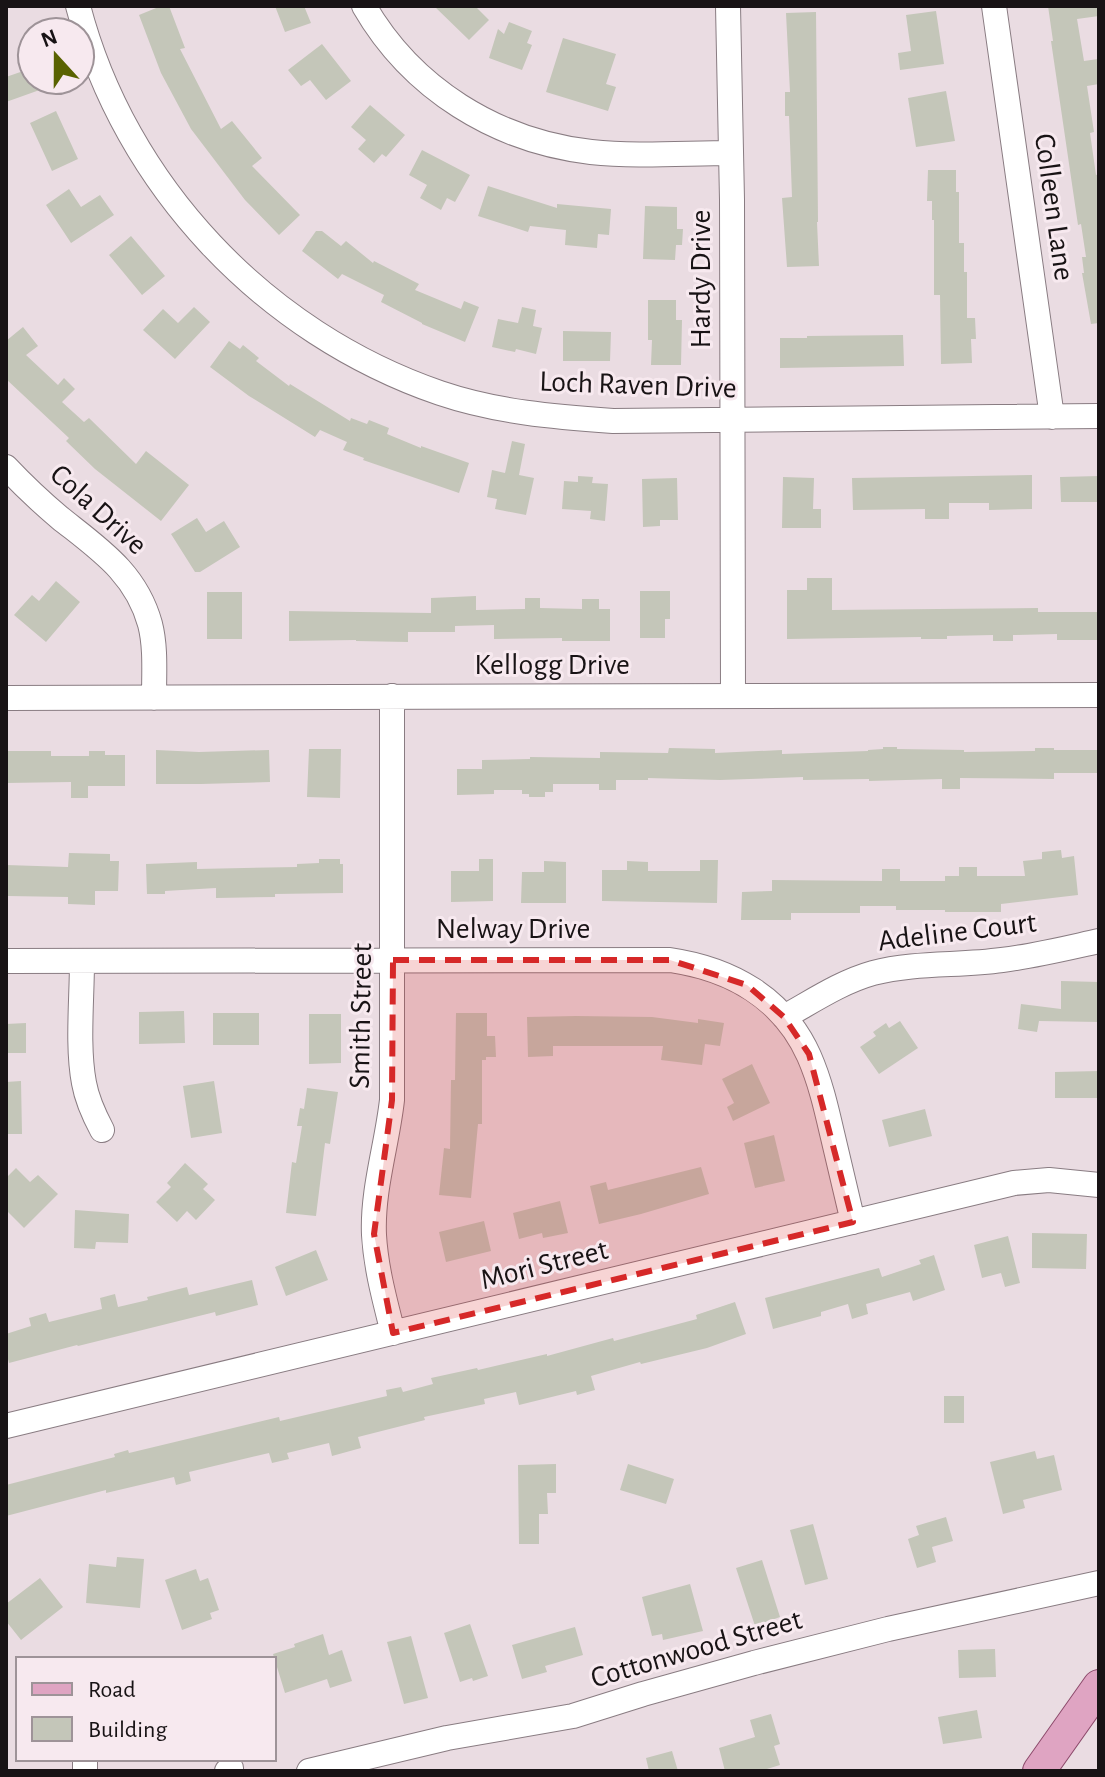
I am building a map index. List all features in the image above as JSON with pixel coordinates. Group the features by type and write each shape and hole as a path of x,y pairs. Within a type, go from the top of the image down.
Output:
{"main road":[{"path":"1039,1771 1099,1686"}],"street":[{"name":"Loch Raven Drive","path":"78,6 101,74 123,122 150,168 181,211 215,250 253,286 343,349 391,373 442,393 499,408 549,417 613,421 1099,416"},
{"path":"364,6 398,53 424,80 486,122 521,137 594,152 731,153"},
{"name":"Hardy Drive","path":"728,6 733,695"},
{"name":"Colleen Lane","path":"994,6 1052,417"},
{"name":"Cola Drive","path":"6,467 112,559 130,580 142,601 150,625 154,646 154,698"},
{"name":"Kellogg Drive","path":"6,698 1099,695"},
{"name":"Smith Street","path":"392,696 392,1100 376,1194 374,1234 378,1272 393,1333"},
{"name":"Adeline Court","path":"784,1017 839,986 871,974 901,967 1001,960 1099,941"},
{"name":"Nelway Drive","path":"6,961 670,960 698,964 723,972 747,985 793,1027 809,1054 820,1083 853,1222"},
{"path":"82,961 82,1073 91,1109 102,1130"},
{"name":"Mori Street","path":"6,1426 1014,1183 1049,1180 1099,1185"},
{"name":"Cottonwood Street","path":"309,1771 447,1738 573,1716 769,1659 888,1629 1099,1583"}],"highlighted area":[{"path":"393,960 670,960 747,985 784,1017 809,1054 853,1222 393,1333 374,1234 392,1100"}],"building":[{"path":"169,6 185,48 180,49 221,129 232,121 262,158 252,166 300,215 279,235 245,200 191,129 161,73 139,15"},
{"path":"275,6 304,6 311,23 285,32"},
{"path":"434,6 475,6 489,20 469,40"},
{"path":"1048,6 1099,6 1099,16 1077,19 1084,61 1098,59 1099,67 1099,84 1087,86 1094,132 1090,133 1096,175 1099,174 1099,323 1091,324 1082,273 1082,257 1086,257 1081,224 1078,225"},
{"path":"936,11 944,64 900,70 898,53 911,51 906,15"},
{"path":"816,12 819,266 787,267 782,198 792,197 789,116 785,116 785,92 790,92 786,13"},
{"path":"509,22 532,31 527,43 532,45 522,70 489,58 498,29 504,34"},
{"path":"563,38 616,54 606,84 616,87 608,111 546,92"},
{"path":"322,44 351,81 326,100 310,80 301,86 288,70"},
{"path":"16,74 16,96 23,96 6,102 6,77"},
{"path":"946,91 955,141 916,147 908,98"},
{"path":"370,105 405,135 386,157 382,154 374,163 358,149 366,140 351,127"},
{"path":"56,111 78,159 52,171 30,123"},
{"path":"422,150 470,175 455,202 447,198 441,210 420,198 427,185 409,175"},
{"path":"928,170 956,170 959,243 964,243 964,272 967,272 967,318 975,318 976,339 971,339 972,363 941,364 940,295 934,295 934,220 932,201 927,201"},
{"path":"488,186 557,208 557,204 611,209 609,235 598,234 597,248 565,245 566,230 530,226 528,232 478,216"},
{"path":"69,189 81,207 100,195 114,215 71,243 46,205"},
{"path":"645,206 677,207 677,229 683,229 682,245 676,245 675,260 643,259"},
{"path":"316,231 322,231 341,246 346,241 373,263 419,284 415,290 461,309 464,301 479,307 465,342 381,302 384,295 342,274 338,279 302,251"},
{"path":"131,236 165,276 142,295 109,255"},
{"path":"648,300 676,300 676,320 682,320 681,365 651,365"},
{"path":"194,307 210,322 175,359 143,330 163,309 178,323"},
{"path":"522,307 536,310 533,326 542,328 536,354 492,347 498,319 518,323"},
{"path":"23,327 38,346 26,355 58,385 64,378 75,389 62,402 84,422 89,418 136,464 146,451 189,485 161,521 95,469 66,441 69,438 6,379 6,341"},
{"path":"563,331 611,332 610,361 563,361"},
{"path":"903,335 904,366 780,368 780,338"},
{"path":"229,341 240,349 243,345 259,358 256,361 289,386 350,421 351,418 367,424 369,420 389,428 387,434 469,463 459,493 363,460 343,450 347,442 320,430 315,437 249,396 210,367"},
{"path":"512,441 525,444 519,475 534,478 526,515 495,509 497,499 487,497 492,470 505,473"},
{"path":"1032,475 1032,509 989,510 989,503 949,503 949,519 925,519 925,509 853,510 852,478"},
{"path":"578,476 593,477 592,483 608,484 605,521 590,519 591,511 562,509 564,481 578,482"},
{"path":"1099,476 1099,502 1061,502 1060,477"},
{"path":"783,477 814,478 813,509 821,509 821,528 782,528"},
{"path":"677,478 678,520 660,520 660,526 643,527 642,479"},
{"path":"197,518 206,532 224,521 240,547 200,572 195,572 171,534"},
{"path":"807,578 832,578 832,610 1038,608 1038,612 1099,612 1099,640 1057,640 1057,634 1013,635 1013,641 993,641 993,635 947,636 947,639 787,639 787,590 807,590"},
{"path":"56,581 80,602 46,642 14,615 32,595 39,601"},
{"path":"640,591 670,591 670,619 665,619 665,638 640,638"},
{"path":"207,592 242,592 242,639 207,639"},
{"path":"476,596 476,610 525,609 525,598 540,598 540,608 582,609 582,599 599,599 599,609 610,609 610,641 494,639 494,625 455,626 455,632 408,632 408,642 289,641 289,611 431,613 431,598"},
{"path":"883,747 964,752 1035,751 1035,748 1099,750 1099,773 1054,773 1054,779 960,778 960,789 942,789 942,779 648,778 616,780 616,790 599,790 599,784 553,784 553,792 545,792 545,797 529,797 529,794 522,794 522,790 457,795 457,769 482,769 482,760 600,758 600,752 668,753 669,748 715,749 715,753 782,750 782,754 868,751"},
{"path":"309,749 341,749 340,798 307,797"},
{"path":"156,750 269,750 270,782 156,784"},
{"path":"6,751 51,751 51,756 89,756 89,751 125,755 125,786 88,786 88,798 71,798 71,782 6,783"},
{"path":"1061,850 1062,858 1074,856 1078,895 1001,904 1001,912 896,910 896,906 860,906 860,913 791,913 791,920 741,920 742,892 772,891 772,880 882,881 882,869 900,869 900,881 945,881 945,876 959,876 959,867 977,867 977,876 1025,876 1023,861 1042,859 1042,852"},
{"path":"69,853 110,854 110,861 119,861 118,891 95,891 95,905 68,904 68,897 8,896 6,865 68,867"},
{"path":"319,859 340,859 340,864 343,864 343,893 216,898 216,888 147,894 146,864 197,862 197,869 297,867 297,864 319,863"},
{"path":"479,859 493,859 493,901 451,902 451,871 479,871"},
{"path":"700,860 718,860 717,903 602,901 602,870 627,870 627,861 648,862 648,871 700,871"},
{"path":"544,861 566,862 566,903 521,903 522,872 544,872"},
{"path":"1061,981 1099,982 1099,1022 1039,1021 1037,1032 1018,1029 1021,1004 1061,1009"},
{"path":"184,1011 185,1043 139,1044 139,1012"},
{"path":"213,1013 259,1013 259,1045 213,1045"},
{"path":"456,1013 487,1013 487,1036 495,1036 496,1057 482,1060 482,1124 478,1124 471,1198 439,1195 444,1148 450,1149"},
{"path":"309,1014 341,1014 341,1063 309,1064"},
{"path":"527,1017 652,1017 698,1023 698,1019 724,1023 720,1046 705,1044 702,1065 661,1060 663,1046 553,1046 553,1056 528,1057"},
{"path":"900,1021 918,1048 879,1074 860,1047 876,1036 873,1032 886,1023 889,1028"},
{"path":"26,1023 26,1053 6,1053 6,1024"},
{"path":"752,1064 770,1103 733,1121 727,1107 734,1103 722,1079"},
{"path":"1099,1071 1099,1098 1055,1098 1055,1072"},
{"path":"21,1081 22,1134 6,1134 6,1082"},
{"path":"214,1081 222,1133 191,1138 183,1086"},
{"path":"307,1088 338,1092 330,1144 325,1143 316,1216 286,1213 292,1162 296,1163 302,1126 297,1126 300,1108 304,1109"},
{"path":"925,1109 932,1136 889,1147 882,1120"},
{"path":"774,1135 785,1181 755,1188 744,1143"},
{"path":"185,1163 208,1184 203,1189 215,1200 196,1220 187,1211 177,1222 156,1202 171,1187 167,1183"},
{"path":"701,1167 709,1194 599,1224 590,1186 606,1182 608,1190"},
{"path":"16,1168 30,1182 38,1175 58,1194 24,1228 6,1210 6,1178"},
{"path":"560,1201 568,1233 543,1238 542,1233 519,1239 513,1213"},
{"path":"75,1210 129,1214 128,1243 96,1242 95,1249 74,1248"},
{"path":"484,1221 491,1251 446,1262 439,1232"},
{"path":"1032,1233 1087,1234 1086,1269 1032,1268"},
{"path":"1008,1236 1020,1283 1005,1287 1001,1273 982,1278 974,1245"},
{"path":"316,1250 328,1280 286,1296 275,1267"},
{"path":"934,1255 945,1290 913,1301 910,1292 866,1304 868,1314 852,1319 848,1304 821,1312 821,1316 773,1329 765,1298 879,1268 882,1277 921,1264 919,1260"},
{"path":"252,1280 258,1305 216,1316 215,1312 9,1363 6,1334 31,1326 29,1318 46,1313 49,1322 102,1309 100,1298 115,1294 118,1307 187,1287 189,1295"},
{"path":"735,1302 746,1334 707,1348 591,1376 595,1390 577,1395 576,1391 519,1405 516,1392 484,1399 485,1404 424,1417 425,1420 358,1437 361,1448 332,1456 329,1443 287,1453 289,1459 272,1463 269,1453 189,1472 191,1481 176,1485 174,1477 106,1493 106,1490 6,1516 6,1485 115,1457 114,1454 128,1450 129,1453 279,1417 280,1421 387,1396 386,1390 401,1387 403,1392 433,1384 431,1378 547,1356 613,1338 614,1341 697,1319 696,1315"},
{"path":"944,1396 964,1396 964,1423 944,1423"},
{"path":"1035,1451 1037,1459 1054,1455 1062,1490 1023,1500 1025,1508 1003,1514 990,1462"},
{"path":"556,1464 556,1493 547,1493 548,1514 539,1514 539,1544 519,1544 518,1465"},
{"path":"628,1464 674,1479 666,1504 620,1490"},
{"path":"946,1517 953,1541 932,1547 936,1562 917,1568 908,1539 919,1535 916,1526"},
{"path":"813,1524 828,1579 805,1585 790,1530"},
{"path":"117,1557 144,1559 140,1608 86,1603 89,1564 116,1567"},
{"path":"762,1560 780,1617 755,1626 736,1568"},
{"path":"196,1569 200,1581 208,1578 219,1610 210,1613 212,1619 182,1630 165,1580"},
{"path":"40,1578 63,1607 21,1640 6,1621 6,1604"},
{"path":"690,1584 703,1631 663,1640 662,1634 652,1636 642,1597"},
{"path":"470,1624 488,1676 460,1682 444,1633"},
{"path":"575,1627 583,1655 545,1666 547,1672 522,1679 512,1645"},
{"path":"323,1634 329,1655 342,1650 352,1681 330,1688 327,1679 285,1693 273,1654 295,1647 294,1644"},
{"path":"411,1636 428,1698 404,1704 387,1642"},
{"path":"995,1649 996,1677 959,1678 958,1650"},
{"path":"977,1710 982,1738 943,1744 938,1717"},
{"path":"771,1714 780,1744 774,1746 780,1765 760,1771 725,1771 719,1748 755,1737 750,1720"},
{"path":"672,1751 678,1771 649,1771 646,1758"}]}
